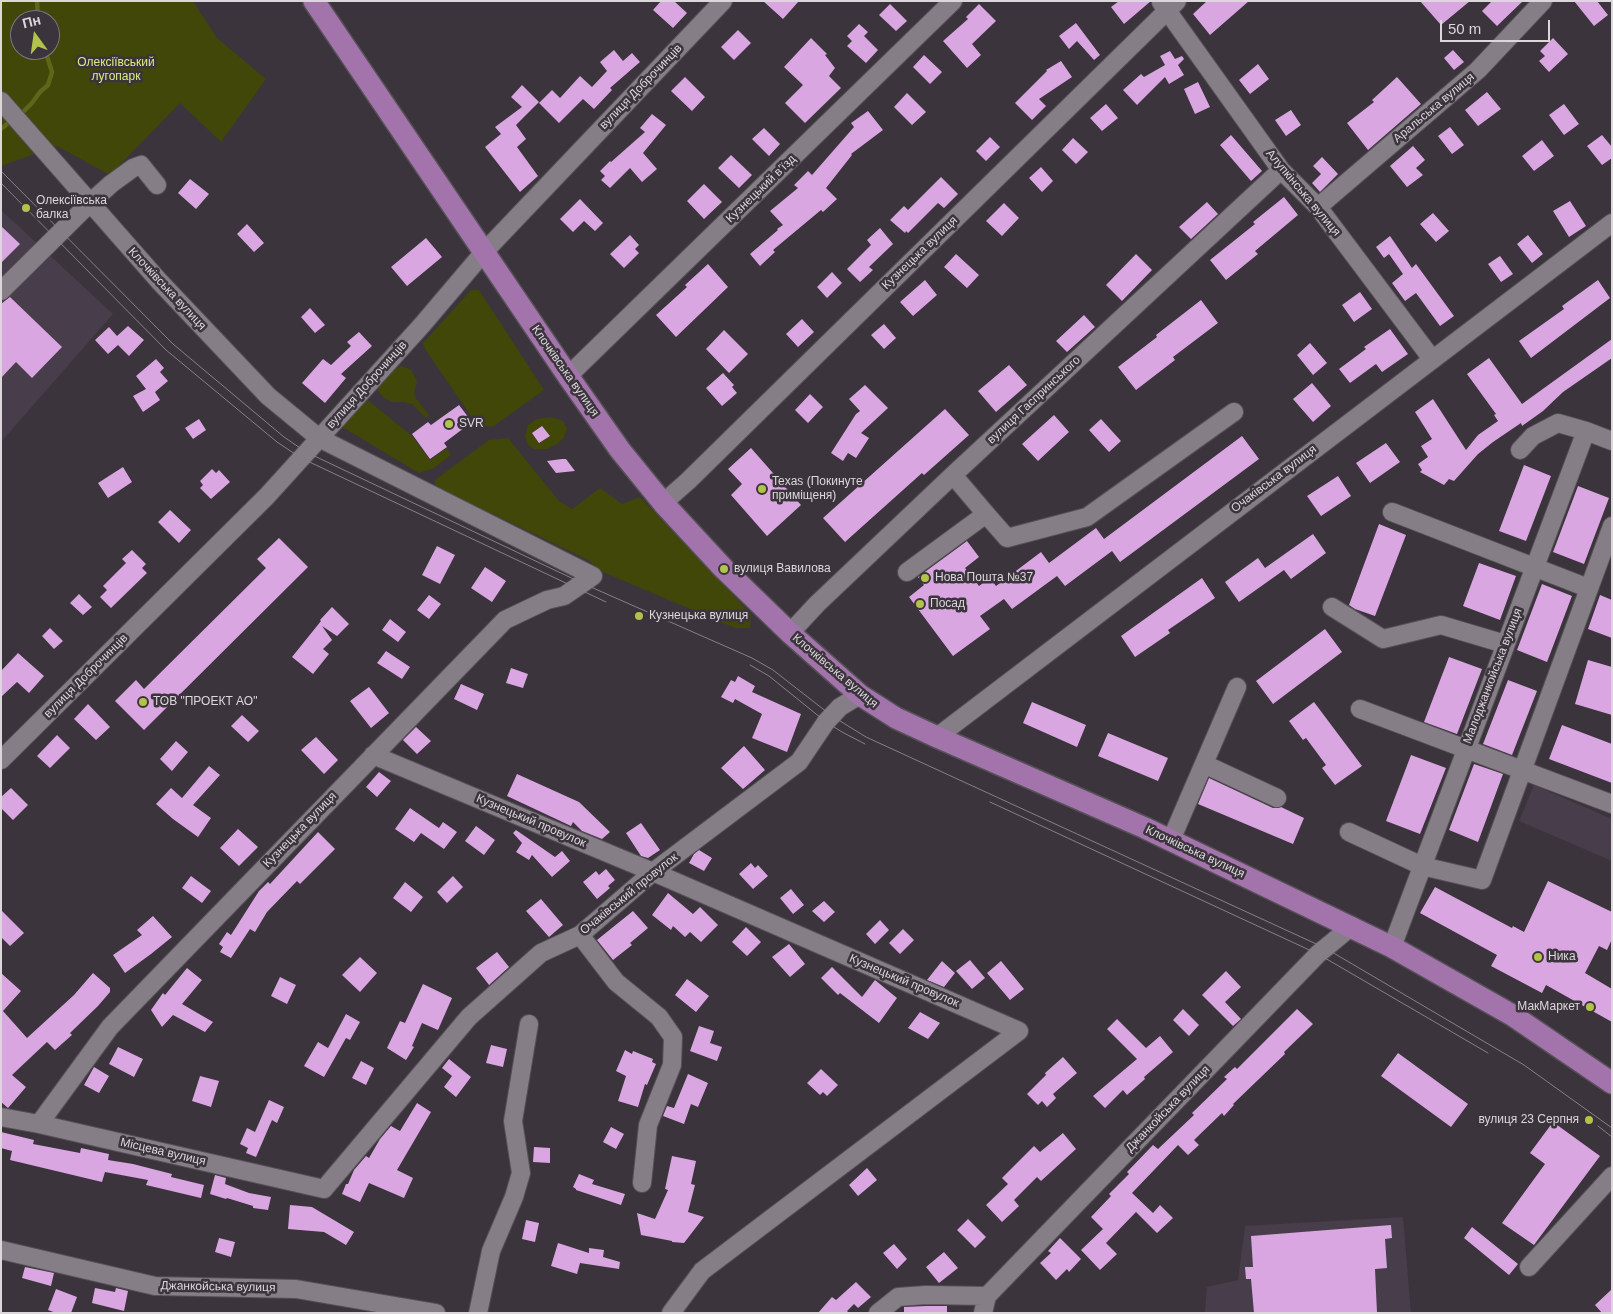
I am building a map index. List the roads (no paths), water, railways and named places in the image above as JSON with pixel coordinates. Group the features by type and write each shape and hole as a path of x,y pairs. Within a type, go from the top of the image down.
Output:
{"main road":[{"name":"Клочківська вулиця","path":"314,1 620,450 663,503 724,569 790,633 860,695 896,718 1171,840 1352,926 1512,1015 1612,1082"}],"street":[{"name":"вулиця Доброчинців","path":"1,760 267,496 422,325 484,252 723,1"},
{"name":"Кузнецький в’їзд","path":"568,376 953,1"},
{"name":"Аральська вулиця","path":"1318,207 1478,70 1543,1"},
{"name":"Алупкінська вулиця","path":"1168,4 1281,170 1318,207 1432,359"},
{"name":"Кузнецька вулиця","path":"663,503 688,481 1168,4"},
{"name":"Клочківська вулиця","path":"1,101 159,280 268,396 319,438 593,576"},
{"path":"1,290 90,203 133,168 142,166 157,185"},
{"name":"вулиця Гаспринського","path":"790,633 817,604 953,475 1281,170"},
{"name":"Очаківська вулиця","path":"938,737 1612,223"},
{"path":"953,475 1007,538 1087,517 1234,412"},
{"path":"1520,450 1532,436 1558,423 1612,441"},
{"name":"Малоджанкойська вулиця","path":"1392,947 1586,431"},
{"path":"1392,512 1588,588"},
{"path":"908,572 986,514"},
{"path":"1349,832 1422,866 1482,880 1612,526"},
{"name":"Кузнецька вулиця","path":"39,1124 110,1027 504,620 547,600 564,596 593,576"},
{"path":"1332,607 1383,639 1441,625 1505,644"},
{"path":"1171,840 1237,687"},
{"name":"Очаківський провулок","path":"324,1188 469,1017 541,953 580,935 653,872 799,762 826,722 840,707 860,695"},
{"path":"1360,709 1612,804"},
{"name":"Кузнецький провулок","path":"373,755 653,872 1019,1031 702,1271 671,1313"},
{"path":"1204,764 1276,798"},
{"name":"Джанкойська вулиця","path":"878,1313 898,1297 926,1295 985,1304 1308,965 1352,926"},
{"path":"580,935 616,982 659,1017 673,1036 672,1065 648,1124 642,1183"},
{"path":"478,1313 491,1251 514,1197 521,1173 513,1121 529,1024"},
{"name":"Місцева вулиця","path":"1,1117 324,1188"},
{"path":"1529,1266 1612,1176"},
{"name":"Джанкойська вулиця","path":"1,1250 155,1286 296,1289 436,1313"}],"waterway":[{"path":"37,1 37,10"},
{"path":"20,115 48,85 52,72 48,60"},
{"path":"1,129 13,119"}],"tram line":[{"path":"1,171 173,344 284,437 306,452 584,584 752,658 773,670 832,716 866,737 1325,948 1524,1065 1612,1128"},
{"path":"1,183 166,350 277,442 301,458 606,602"},
{"path":"750,665 769,676 826,722 865,744"},
{"path":"990,802 1318,954 1488,1053"},
{"path":"1598,1126 1612,1137"}],"place":[{"name":"Олексіївська балка","path":"26,208"},
{"name":"SVR","path":"449,424"},
{"name":"Texas (Покинуте приміщеня)","path":"762,489"},
{"name":"вулиця Вавилова","path":"724,569"},
{"name":"Нова Пошта №37","path":"925,578"},
{"name":"Посад","path":"920,604"},
{"name":"Кузнецька вулиця","path":"639,616"},
{"name":"ТОВ \"ПРОЕКТ АО\"","path":"143,702"},
{"name":"Ника","path":"1538,957"},
{"name":"МакМаркет","path":"1590,1007"},
{"name":"вулиця 23 Серпня","path":"1589,1120"}],"park label":[{"name":"Олексіївський лугопарк","path":"116,70"}]}
